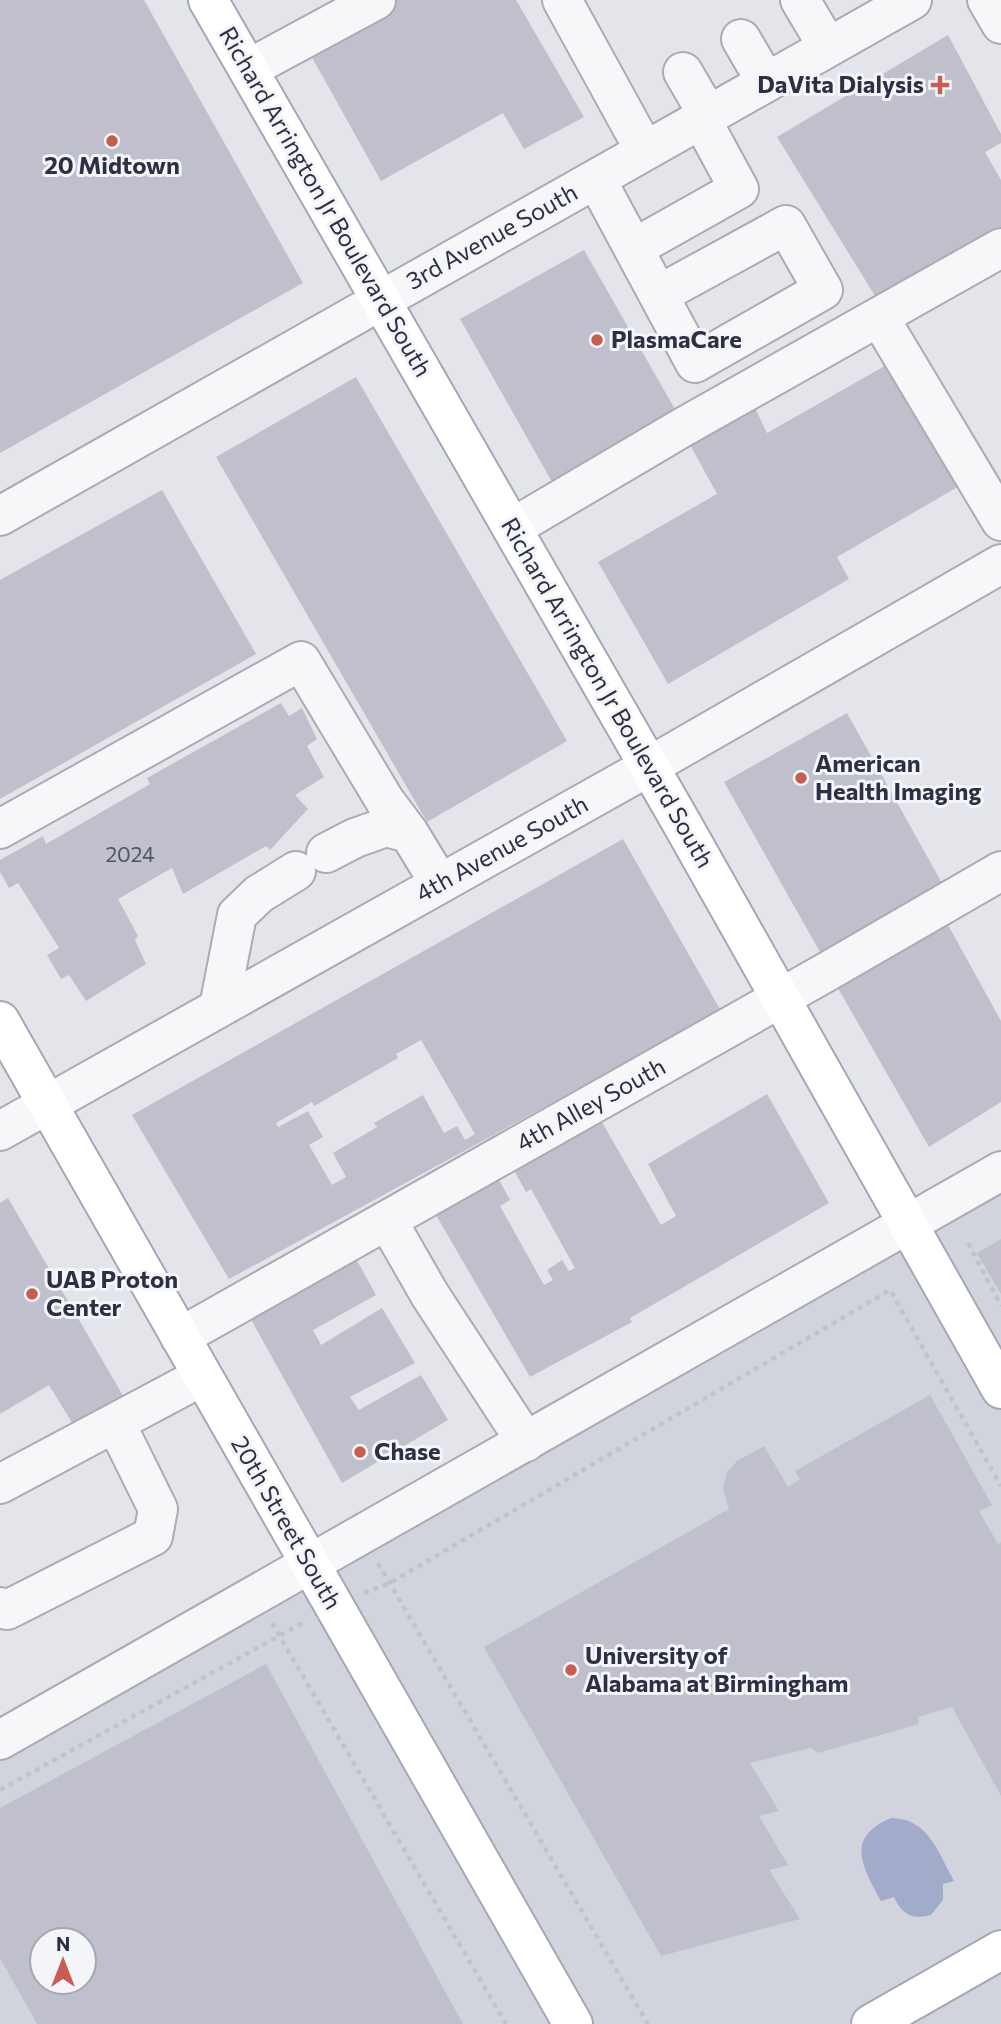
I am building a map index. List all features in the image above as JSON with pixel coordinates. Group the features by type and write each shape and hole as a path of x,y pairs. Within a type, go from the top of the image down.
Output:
{"main road":[{"name":"Richard Arrington Jr Boulevard South","path":"208,0 382,300 1001,1389"},
{"name":"20th Street South","path":"0,1021 573,2024"},
{"path":"871,2024 1001,1950"}],"street":[{"path":"248,69 376,0"},
{"path":"562,0 645,150"},
{"path":"800,0 828,47"},
{"name":"3rd Avenue South","path":"0,516 912,0"},
{"path":"987,0 1001,24"},
{"path":"741,39 766,82"},
{"path":"634,248 739,189 683,72"},
{"path":"596,179 660,294"},
{"path":"512,528 685,426 1001,248"},
{"path":"879,317 1001,521"},
{"name":"4th Avenue South","path":"0,1130 648,767 1001,564"},
{"path":"0,829 301,661 385,801 409,833 440,884"},
{"path":"219,1007 237,915 259,894 355,838 386,827 409,833"},
{"name":"4th Alley South","path":"180,1337 780,999 1001,871"},
{"path":"0,1740 1001,1171"},
{"path":"387,1220 430,1295 526,1442"},
{"path":"0,1484 201,1377"},
{"path":"0,1607 7,1610 153,1536 158,1509 116,1424"}],"path":[{"path":"968,1243 1001,1306"},
{"path":"0,1790 333,1606 390,1583 890,1290 1001,1486"},
{"path":"362,1535 649,2024"},
{"path":"254,1596 506,2024"}],"shaded area":[{"name":"University of Alabama at Birmingham","path":"1001,1179 1001,2024 0,2024 0,1751"}],"water":[{"path":"891,1818 904,1820 923,1830 937,1848 954,1881 943,1884 943,1900 931,1915 909,1915 894,1897 881,1901 868,1877 862,1844 876,1826"}],"building":[{"name":"20 Midtown","path":"0,0 144,0 303,283 0,453"},
{"path":"385,0 516,0 584,117 524,149 503,113 381,181 305,45"},
{"path":"948,35 1001,134 1001,143 985,152 1001,180 1001,235 880,304 777,137"},
{"path":"584,250 680,418 556,489 460,319"},
{"path":"890,363 961,485 837,557 849,579 668,684 598,562 717,494 689,443 754,406 767,433"},
{"path":"356,377 567,741 427,822 216,457"},
{"path":"162,490 256,654 0,799 0,580"},
{"path":"281,703 289,716 302,708 317,739 307,746 324,777 295,795 308,809 270,850 266,846 183,894 172,868 118,899 138,936 135,940 146,964 86,1001 69,975 61,979 47,955 59,948 18,883 9,888 0,872 0,860 43,836 46,844 150,784 147,778"},
{"path":"847,713 942,883 820,952 724,782"},
{"path":"623,839 721,1011 229,1279 132,1115","holes":["421,1040 475,1134 465,1140 457,1126 444,1133 423,1095 374,1123 377,1127 333,1153 346,1177 332,1185 309,1145 323,1137 308,1111 278,1127 276,1123 312,1102 314,1106 398,1058 396,1054"]},
{"path":"942,914 1001,1021 1001,1102 929,1147 831,976"},
{"path":"767,1094 829,1203 630,1318 632,1322 530,1377 429,1203 493,1169 510,1200 500,1206 544,1285 553,1280 547,1270 562,1260 569,1271 575,1268 531,1189 526,1192 508,1160 595,1110 661,1225 676,1216 648,1164"},
{"name":"UAB Proton Center","path":"8,1198 125,1399 76,1429 49,1385 0,1414 0,1203"},
{"path":"1001,1239 1001,1294 977,1253"},
{"path":"350,1248 376,1295 313,1330 321,1345 382,1308 415,1363 350,1397 359,1410 421,1375 448,1420 342,1483 244,1307"},
{"path":"930,1395 992,1505 979,1511 998,1544 1001,1542 1001,1796 952,1707 918,1717 919,1724 818,1753 811,1748 750,1763 779,1811 759,1816 788,1865 769,1870 800,1919 661,1956 484,1647 729,1509 723,1489 727,1472 737,1461 764,1446 788,1487 800,1479 795,1471"},
{"path":"266,1664 463,2024 37,2024 0,1958 0,1808"}],"place":[{"name":"DaVita Dialysis","path":"940,85"},
{"name":"20 Midtown","path":"112,141"},
{"name":"PlasmaCare","path":"597,340"},
{"name":"American Health Imaging","path":"801,778"},
{"name":"UAB Proton Center","path":"32,1294"},
{"name":"Chase","path":"360,1452"},
{"name":"University of Alabama at Birmingham","path":"571,1670"}]}
